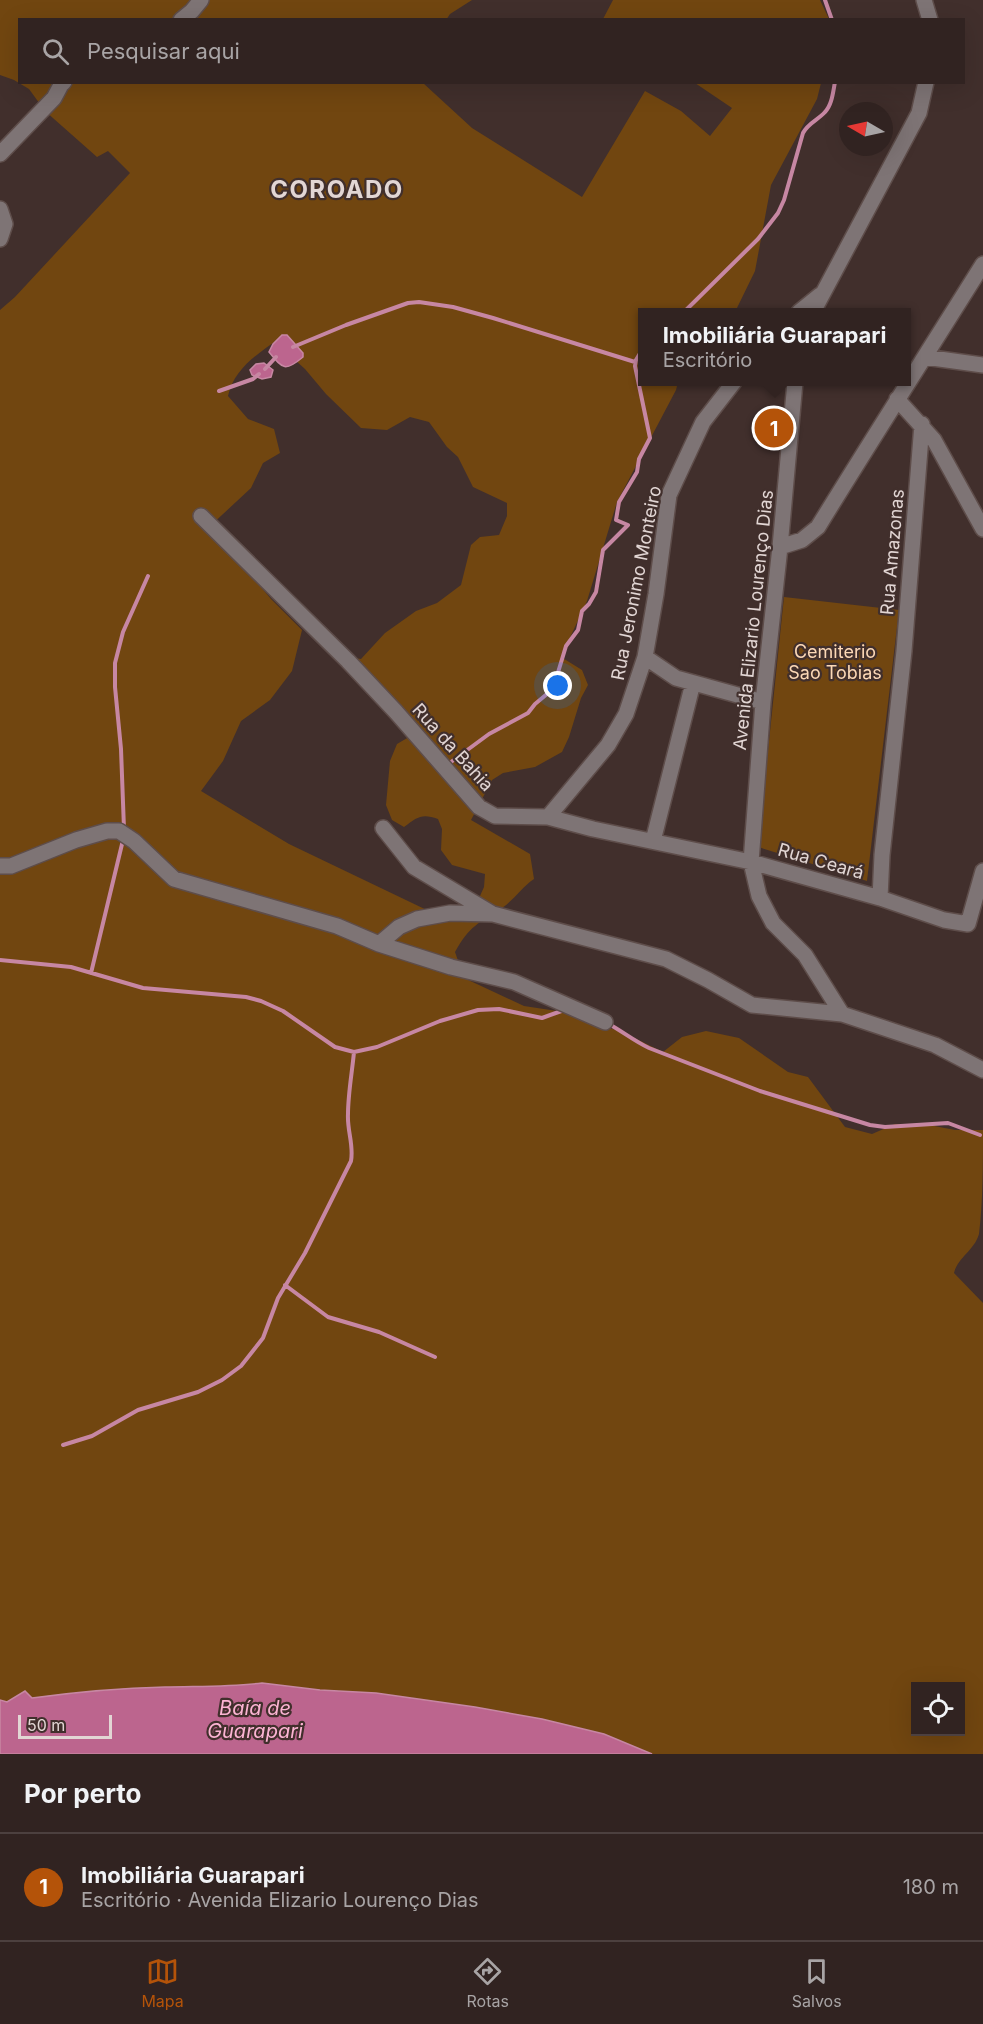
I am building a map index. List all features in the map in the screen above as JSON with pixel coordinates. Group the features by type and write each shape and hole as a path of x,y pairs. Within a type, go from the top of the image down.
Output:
{"street":[{"path":"183,18 201,0"},
{"path":"924,0 929,18"},
{"path":"0,154 54,98 62,84"},
{"path":"815,308 919,113 926,84"},
{"path":"0,209 5,224 0,239"},
{"path":"911,379 983,264"},
{"path":"804,308 824,291"},
{"path":"926,357 983,365"},
{"name":"Rua Jeronimo Monteiro","path":"548,817 608,745 626,714 645,657 669,495 703,422 730,386"},
{"name":"Avenida Elizario Lourenço Dias","path":"795,386 763,702 752,862 759,896 773,923 805,955 842,1014"},
{"path":"780,547 802,540 818,527 906,386"},
{"path":"897,399 922,424 934,440 983,529"},
{"name":"Rua Amazonas","path":"880,898 882,855 904,651 922,424"},
{"name":"Rua da Bahia","path":"201,516 348,661 396,712 478,807 495,816 548,817 593,829 752,862"},
{"path":"645,657 676,678 763,702"},
{"path":"653,841 693,683"},
{"path":"383,828 414,867 493,914"},
{"path":"0,866 11,866 107,831 119,831 134,841 174,879 338,926 379,944 451,967 514,982 605,1022"},
{"name":"Rua Ceará","path":"752,862 880,898 944,920 968,924 983,871"},
{"path":"379,944 399,927 417,919 450,913 493,914 666,959 752,1005 842,1014 935,1045 983,1070"}],"green space":[{"path":"0,0 472,0 447,18 18,18 18,82 0,75"},
{"path":"613,0 820,0 829,18 604,18"},
{"path":"21,84 424,84 472,128 582,197 645,91 681,111 710,136 732,108 696,84 821,84 817,99 771,185 755,271 737,308 638,308 638,386 677,386 676,390 617,502 587,601 561,657 582,670 588,685 581,698 562,752 535,767 503,773 492,780 471,820 530,854 534,879 506,905 470,930 455,952 464,978 524,1006 557,1011 622,1032 663,1052 682,1037 706,1031 739,1038 788,1072 808,1077 845,1127 872,1134 895,1124 924,1124 955,1130 983,1130 979,1234 954,1273 983,1303 983,1754 652,1754 604,1734 475,1707 376,1693 320,1690 262,1683 227,1687 164,1687 72,1693 7,1702 0,1700 0,310 15,297 130,173 108,151 97,157 45,111 29,89","holes":["279,339 285,351 305,369 326,394 361,428 387,430 410,417 429,422 447,447 458,457 473,487 507,503 507,516 499,535 480,537 471,545 461,585 437,603 416,611 385,633 361,659 347,657 414,734 397,744 390,761 386,805 392,820 404,827 420,817 428,816 438,819 442,829 441,850 452,865 485,874 484,887 476,905 433,913 289,844 201,791 223,761 241,721 270,700 292,671 302,630 208,528 251,488 263,463 280,453 274,429 248,419 228,396 241,370"]},
{"name":"Cemiterio Sao Tobias","path":"784,597 899,610 867,881 758,847"}],"water":[{"path":"282,335 287,335 303,353 303,357 292,365 281,365 269,352"},
{"path":"264,363 273,370 271,377 262,379 252,375 250,370 256,364"},
{"name":"Baía de Guarapari","path":"262,1683 320,1690 376,1693 542,1719 604,1734 652,1754 0,1754 0,1700 7,1702 25,1691 32,1698 115,1689"}],"waterway":[{"path":"825,0 831,18"},
{"path":"688,308 758,239 778,213 784,200 803,133 829,106 835,84"},
{"path":"293,347 346,325 408,303 419,302 453,307 493,318 635,362"},
{"path":"265,369 276,357"},
{"path":"638,357 635,366 638,380"},
{"path":"219,391 253,379 259,374"},
{"path":"451,762 489,734 528,713 553,689 566,646 578,630 582,611 596,592 603,550 628,525 616,520 619,502 637,472 639,459 650,438 639,386"},
{"path":"124,829 115,663 123,632 148,576"},
{"path":"91,973 123,840"},
{"path":"0,960 71,967 143,988 246,997 283,1011 335,1047 354,1052 377,1047 440,1021 478,1010 499,1009 542,1018 567,1009"},
{"path":"607,1023 649,1048 760,1091 870,1125 885,1127 948,1123 980,1135"},
{"path":"63,1445 92,1436 138,1410 198,1392 222,1380 241,1366 263,1338 278,1298 305,1253 351,1161 348,1106 354,1052"},
{"path":"285,1285 328,1317 379,1332 435,1357"}],"place":[{"name":"Imobiliária Guarapari","path":"774,428"}],"district":[{"name":"COROADO","path":"337,189"}]}
